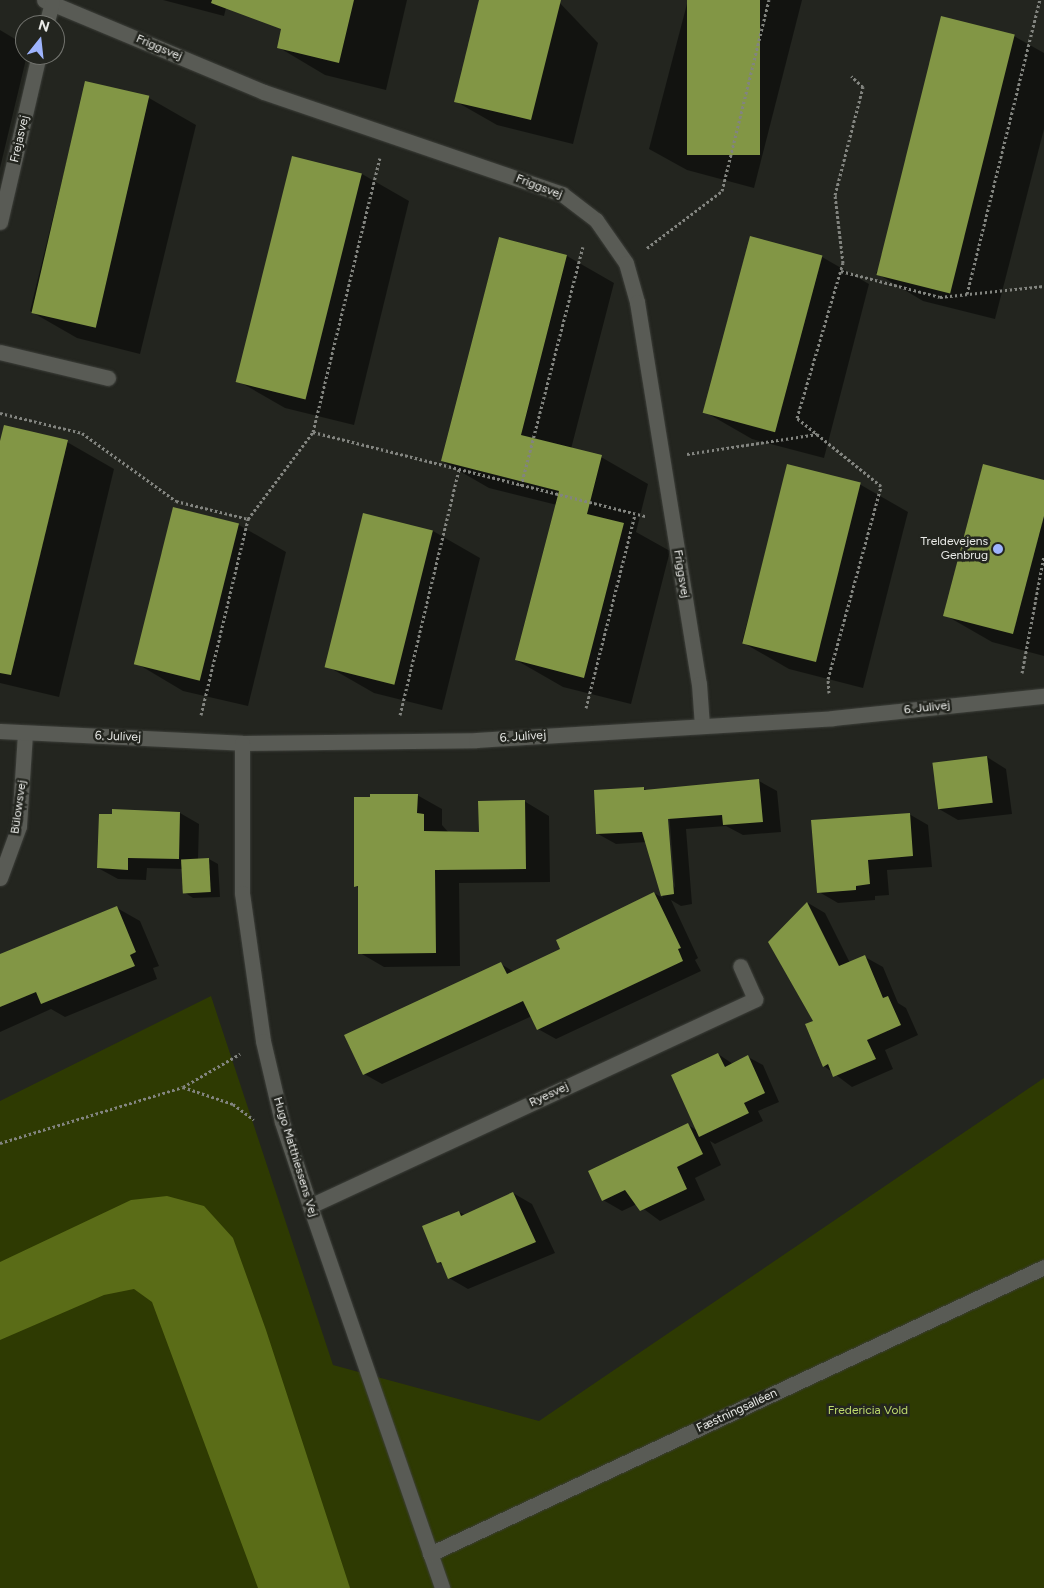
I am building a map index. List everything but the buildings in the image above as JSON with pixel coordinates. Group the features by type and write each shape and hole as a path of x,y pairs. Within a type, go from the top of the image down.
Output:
{"street":[{"name":"Friggsvej","path":"48,2 264,92 562,194 596,220 626,263 637,302 699,684 702,726"},
{"path":"47,15 48,2"},
{"name":"Frejasvej","path":"0,222 37,65"},
{"path":"0,352 108,378"},
{"name":"6. Julivej","path":"0,731 242,743 394,741 579,734 833,718 1044,696"},
{"name":"Bülowsvej","path":"0,878 19,826 24,733"},
{"name":"Hugo Matthiessens Vej","path":"242,743 242,893 263,1041 282,1122 442,1588"},
{"name":"Ryesvej","path":"310,1206 755,999 740,966"},
{"name":"Fæstningsalléen","path":"430,1554 1044,1267"}],"path":[{"path":"626,263 722,191 769,0"},
{"path":"967,294 1040,0"},
{"path":"833,718 828,680 881,486 797,418 843,263 835,195 863,87 850,76"},
{"path":"194,740 248,519 313,432 386,134"},
{"path":"521,486 585,240 596,220"},
{"path":"841,271 940,297 1044,286"},
{"path":"0,412 82,433 176,501 248,519"},
{"path":"313,432 636,515 672,518"},
{"path":"662,457 818,434"},
{"path":"394,741 460,470"},
{"path":"579,734 636,515"},
{"path":"1026,698 1021,667 1044,556"},
{"path":"0,1143 182,1087 263,1041"},
{"path":"182,1087 233,1104 261,1126 282,1122"}],"green space":[{"name":"Fredericia Vold","path":"211,996 333,1365 539,1421 1044,1078 1044,1588 0,1588 0,1101"}],"shaded area":[{"path":"167,1196 204,1206 233,1238 266,1330 350,1588 258,1588 152,1302 134,1289 104,1295 0,1340 0,1262 131,1200"}],"place":[{"name":"Treldevejens Genbrug","path":"998,549"}]}
